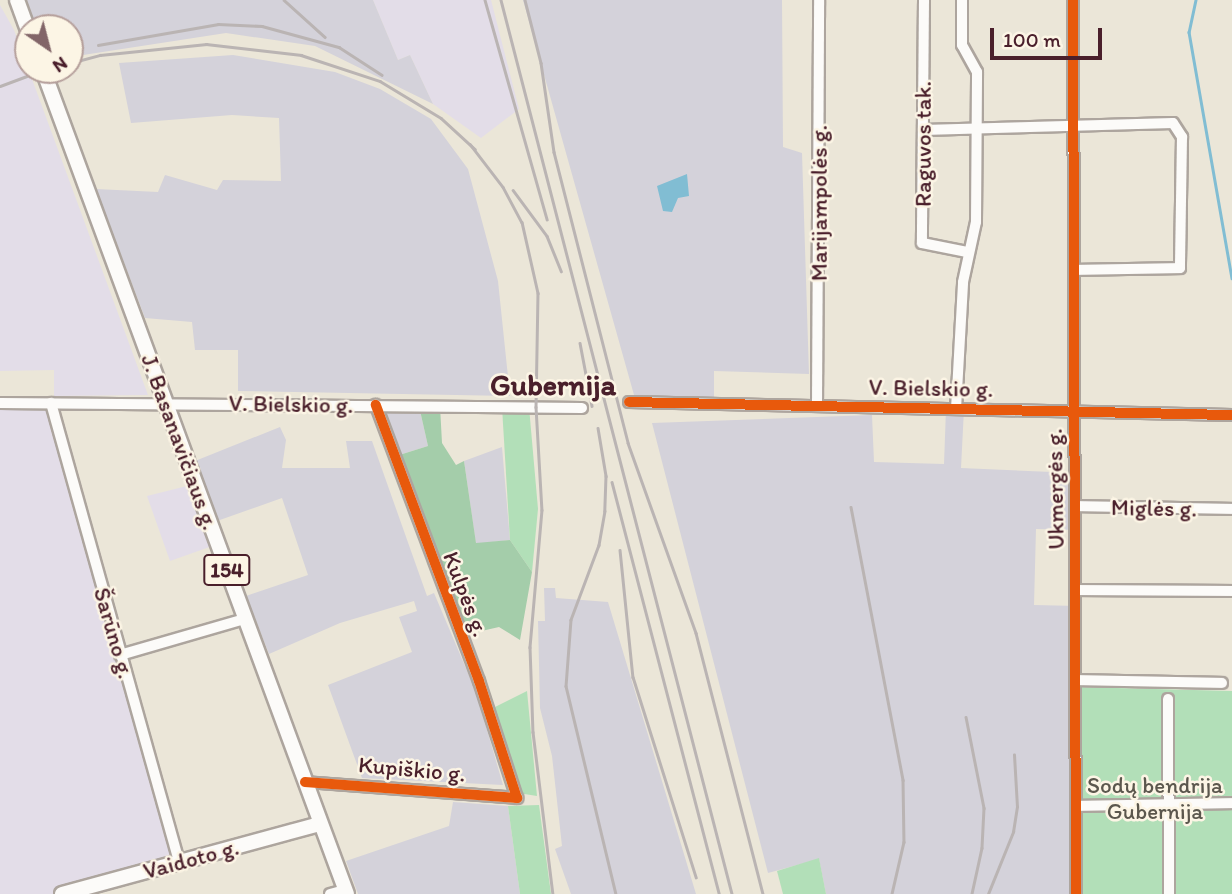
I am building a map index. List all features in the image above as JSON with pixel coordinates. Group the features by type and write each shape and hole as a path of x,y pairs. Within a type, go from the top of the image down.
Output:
{"main road":[{"name":"J. Basanavičiaus g.","path":"48,84 346,892"},
{"name":"Vaidoto g.","path":"62,894 320,824"}],"street":[{"name":"Marijampolės g.","path":"817,406 819,0"},
{"name":"Raguvos tak.","path":"924,0 922,243 967,252"},
{"path":"956,409 967,252 976,222 977,72 962,46 962,0"},
{"name":"Ukmergės g.","path":"1073,0 1078,680 1076,894"},
{"path":"923,130 976,126 1075,127 1173,123 1182,137 1180,268 1074,270"},
{"name":"V. Bielskio g.","path":"0,403 166,401 582,408"},
{"name":"V. Bielskio g.","path":"629,402 1232,415"},
{"name":"Šarūno g.","path":"51,403 179,862"},
{"name":"Kulpės g.","path":"376,405 479,681 517,798"},
{"name":"Miglės g.","path":"1076,506 1232,509"},
{"path":"1077,590 1232,592"},
{"path":"120,655 245,619"},
{"path":"1078,680 1222,683"},
{"path":"1168,699 1168,894"},
{"name":"Kupiškio g.","path":"305,782 517,798"},
{"path":"1077,806 1232,803"},
{"path":"330,894 346,892"}],"shaded area":[{"path":"22,0 373,0 398,60 410,55 433,104 315,46 226,33 84,55 84,14 28,14"},
{"path":"373,0 491,0 519,109 481,138 433,104 410,55 398,60"},
{"path":"523,0 782,0 783,147 802,153 809,374 714,371 714,404 636,402"},
{"path":"0,5 14,30 14,84 34,84 148,395 54,396 54,370 0,371"},
{"path":"233,55 335,72 380,89 431,119 468,169 498,281 510,396 238,391 238,350 195,350 192,322 145,318 96,189 158,192 165,175 217,190 223,180 281,181 279,118 232,115 131,123 119,63"},
{"path":"0,403 51,403 179,862 62,894 0,894"},
{"path":"376,405 419,406 428,446 393,457"},
{"path":"946,409 964,409 961,468 1076,473 1077,530 1036,529 1034,605 1078,606 1076,894 826,894 819,859 768,873 652,423 872,415 874,462 944,464"},
{"path":"280,427 286,440 282,468 350,468 346,441 372,441 427,596 434,593 476,692 503,785 362,778 328,685 412,652 399,617 417,611 414,601 340,623 269,654 246,596 308,575 282,498 217,521 195,461"},
{"path":"502,447 510,540 476,544 464,461"},
{"path":"195,484 218,544 170,561 147,496"},
{"path":"544,588 555,588 556,598 608,602 696,894 571,894 555,849 562,846 552,756 540,708 538,621 545,621"},
{"path":"453,802 508,806 520,894 358,894 346,861 449,826"}],"green space":[{"path":"419,406 440,406 442,443 456,465 464,461 476,543 510,540 532,572 520,640 499,627 464,635 393,457 428,446"},
{"path":"502,407 529,407 538,509 532,572 510,540"},
{"name":"Sodų bendrija Gubernija","path":"1078,687 1232,691 1232,894 1076,894"},
{"path":"527,691 537,796 518,793 491,709"},
{"path":"539,805 551,894 520,894 508,806"},
{"path":"819,858 826,894 783,894 777,871"}],"water":[{"path":"687,174 689,196 678,198 672,212 663,211 657,186"}],"waterway":[{"path":"1196,0 1189,32 1232,278"}],"railway":[{"path":"284,0 325,37"},
{"path":"485,0 547,219"},
{"path":"501,0 732,894"},
{"path":"525,0 541,63 554,152 628,443 696,633 763,894"},
{"path":"98,45 218,24 262,26 339,47 382,75"},
{"path":"84,59 100,55 206,44 301,55 380,81 441,118 475,149"},
{"path":"0,86 14,81"},
{"path":"470,144 503,187 522,222 538,293 536,407 542,510 530,647 533,732 553,894"},
{"path":"513,190 547,236 561,271"},
{"path":"580,343 592,406"},
{"path":"598,428 606,476 605,511 599,545 571,620 566,686 616,894"},
{"path":"612,482 719,894"},
{"path":"851,507 903,780 904,842 892,894"},
{"path":"620,550 633,677 696,877"},
{"path":"966,717 984,808 982,848 972,894"},
{"path":"988,894 1013,832 1017,807 1014,755"}],"cycle path":[{"path":"1073,0 1076,894"},
{"path":"629,402 1232,415"},
{"path":"305,782 517,798 479,681 376,405"}],"district":[{"name":"Gubernija","path":"553,385"}]}
